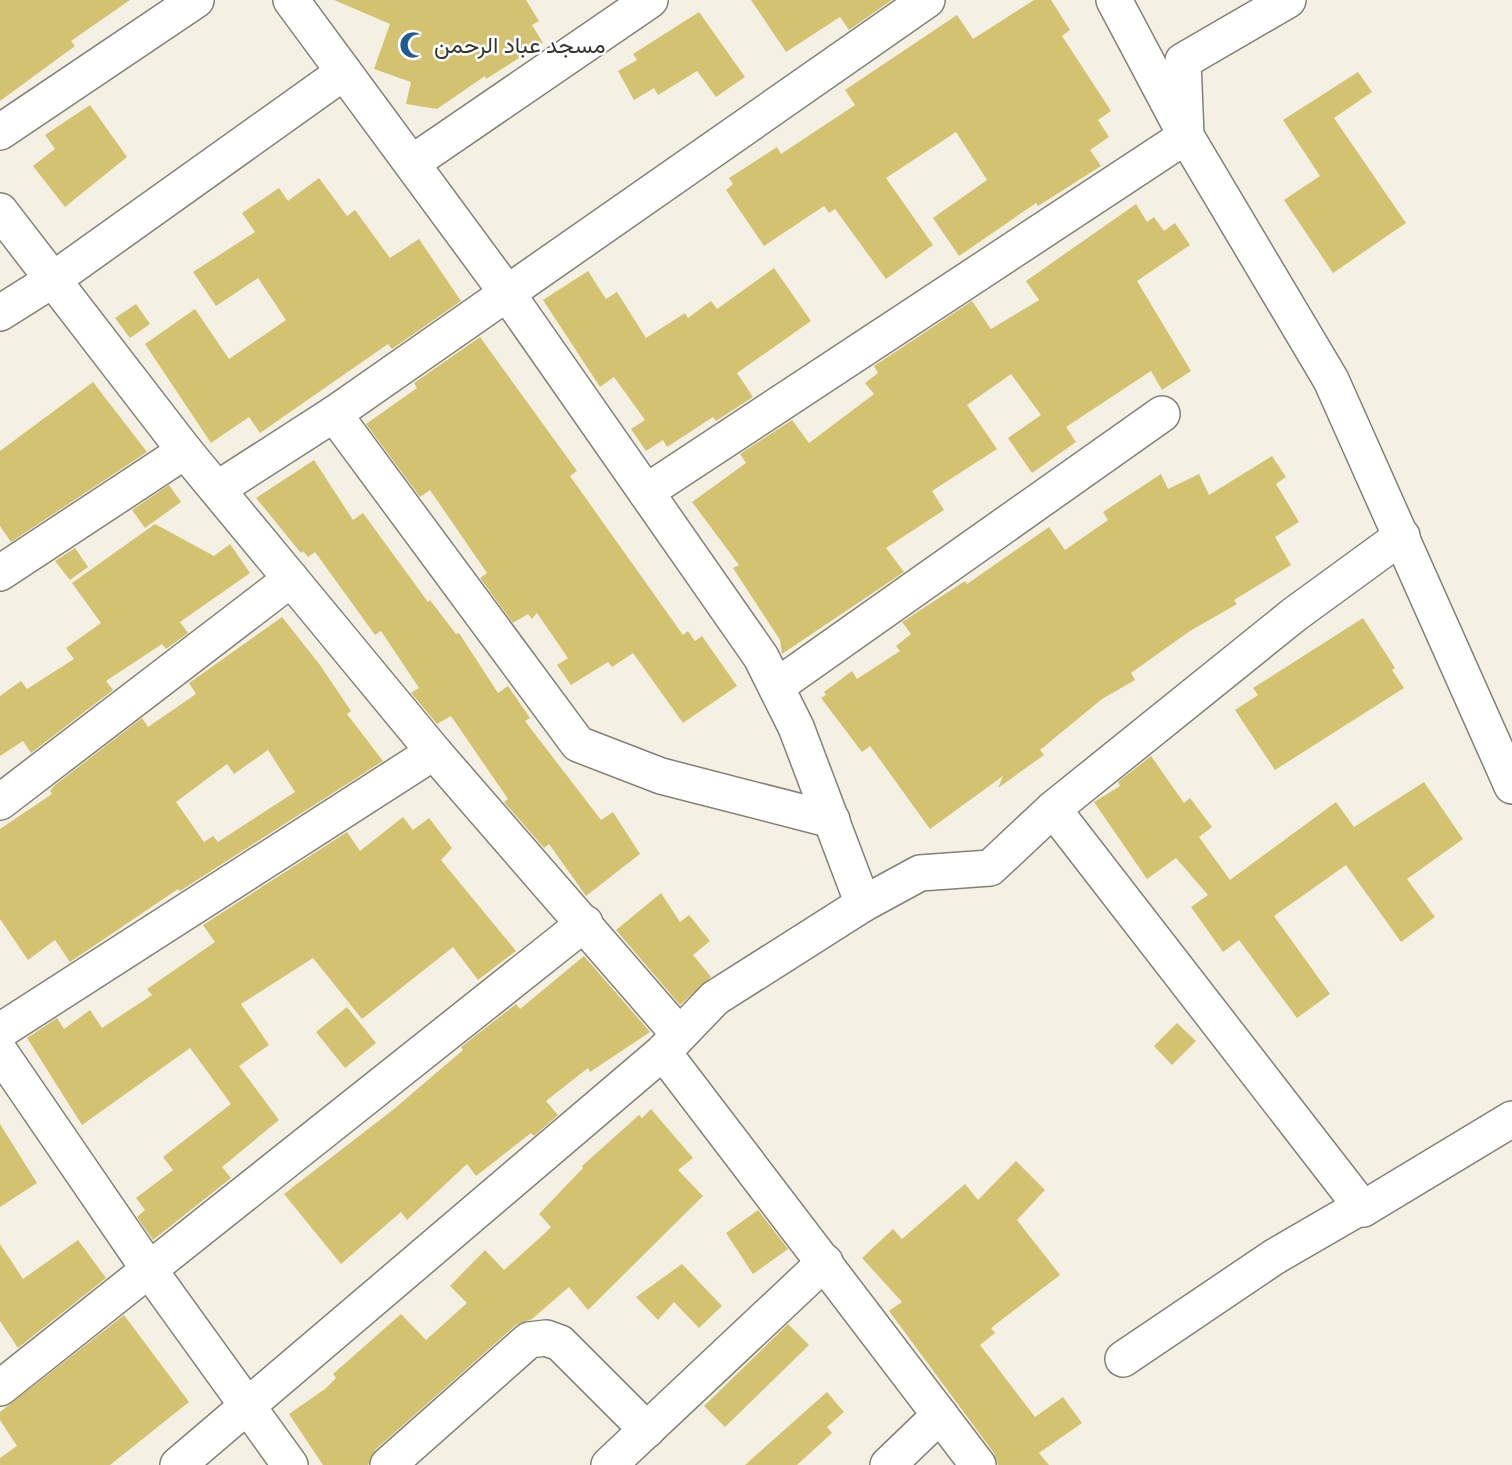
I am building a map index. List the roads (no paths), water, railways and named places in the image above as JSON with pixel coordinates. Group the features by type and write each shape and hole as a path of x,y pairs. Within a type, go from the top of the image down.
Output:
{"street":[{"path":"0,132 196,0"},
{"path":"291,0 507,293 761,657 796,727 863,904"},
{"path":"219,488 334,414 927,0"},
{"path":"1114,0 1186,136 1331,380 1512,786"},
{"path":"1186,136 1182,61 1288,0"},
{"path":"412,163 633,5"},
{"path":"0,313 54,279 344,72"},
{"path":"646,492 1186,136"},
{"path":"0,211 185,451 219,488 434,752 585,923 825,1262 978,1465"},
{"path":"334,414 578,744 661,776 832,820"},
{"path":"776,686 1162,414"},
{"path":"0,573 185,451"},
{"path":"178,1465 670,1043 715,998 863,904 920,873 990,868 1053,809 1295,614 1402,536"},
{"path":"0,803 291,579"},
{"path":"0,1031 434,752"},
{"path":"1053,809 1363,1209"},
{"path":"5,1373 150,1270 585,923"},
{"path":"4,1068 290,1465"},
{"path":"1123,1359 1274,1257 1355,1210 1363,1209 1512,1119"},
{"path":"610,1465 825,1262"},
{"path":"388,1465 529,1340 546,1338 560,1343 647,1430"},
{"path":"888,1465 940,1415"}],"place":[{"name":"مسجد عباد الرحمن","path":"413,45"}]}
